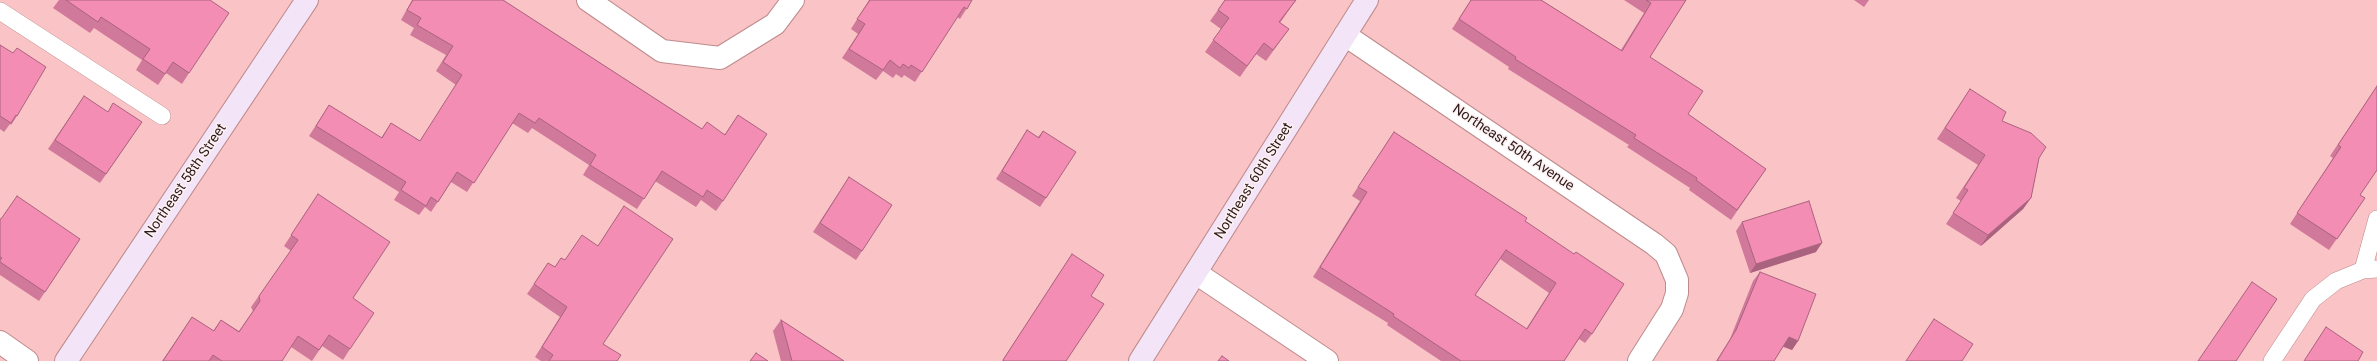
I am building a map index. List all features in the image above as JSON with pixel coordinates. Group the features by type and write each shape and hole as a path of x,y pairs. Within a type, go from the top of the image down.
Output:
{"street":[{"name":"Northeast 58th Street","path":"66,361 307,0"},
{"path":"588,0 662,51 720,58 775,24 793,0"},
{"name":"Northeast 60th Street","path":"1140,361 1367,0"},
{"name":"Northeast 50th Avenue","path":"1345,35 1654,244 1666,254 1674,268 1677,280 1677,293 1672,309 1639,361"},
{"path":"1196,273 1327,361"},
{"path":"0,342 28,361"}],"lane":[{"path":"0,11 162,116"},
{"path":"2272,361 2313,299 2336,281 2370,269 2377,219"}],"building":[{"path":"66,0 210,0 229,13 189,73 173,62 165,74 143,59 150,49 101,17 98,22"},
{"path":"413,0 503,0 702,129 707,122 725,135 738,115 767,134 723,201 707,190 703,197 662,171 644,199 590,165 596,155 539,118 535,123 519,113 474,183 457,172 438,202 431,197 426,206 401,190 406,182 316,126 329,105 382,138 391,123 420,141 462,75 443,62 453,46 417,25 421,18 407,10"},
{"path":"870,0 972,0 967,9 964,7 922,72 911,65 909,68 903,64 900,68 890,60 883,70 849,49 865,24 857,19"},
{"path":"1225,0 1296,0 1279,22 1289,29 1273,50 1264,43 1247,66 1213,40 1229,18 1218,10"},
{"path":"1471,0 1541,0 1622,51 1651,3 1646,0 1686,0 1650,57 1703,91 1688,114 1766,169 1737,210 1696,180 1697,178 1634,138 1636,135 1515,59 1516,57 1459,19"},
{"path":"0,45 13,53 17,48 46,67 17,116 16,115 11,123 0,116"},
{"path":"2377,86 2377,170 2360,195 2365,198 2337,239 2297,213 2341,147 2338,145"},
{"path":"1970,89 2006,112 2002,121 2031,133 2046,147 2039,158 2031,198 1988,235 1953,213 1968,190 1964,188 1985,155 1945,128"},
{"path":"84,96 108,112 113,103 142,122 106,174 55,140"},
{"path":"1027,130 1039,138 1043,131 1076,152 1046,198 1002,171"},
{"path":"1394,132 1527,218 1525,221 1574,254 1576,252 1624,284 1592,334 1585,329 1564,361 1461,361 1393,316 1394,314 1320,267 1367,192 1358,187","holes":["1506,250 1556,283 1527,329 1475,295"]},
{"path":"849,177 892,205 862,251 820,223"},
{"path":"318,194 390,242 353,298 374,313 350,349 329,335 319,350 298,336 282,361 222,361 213,355 209,361 163,361 192,317 214,331 221,320 239,332 260,301 259,296 298,240 291,235"},
{"path":"17,196 80,239 45,292 0,262 2,258 0,257 0,219"},
{"path":"1809,201 1822,243 1756,264 1742,222"},
{"path":"624,206 673,239 603,344 621,355 617,361 549,361 553,355 542,347 567,307 534,284 548,263 555,267 561,258 565,260 582,235 598,246"},
{"path":"1072,254 1104,275 1091,296 1104,304 1066,361 1004,361 1003,360"},
{"path":"1760,272 1816,294 1798,341 1789,337 1774,361 1717,361 1736,330"},
{"path":"2252,282 2277,299 2236,361 2198,361"},
{"path":"1934,319 1973,344 1962,361 1906,361"},
{"path":"781,320 844,361 792,361"},
{"path":"2326,327 2363,352 2358,361 2304,361"},
{"path":"756,353 768,361 750,361"},
{"path":"1222,356 1229,361 1218,361"}]}
